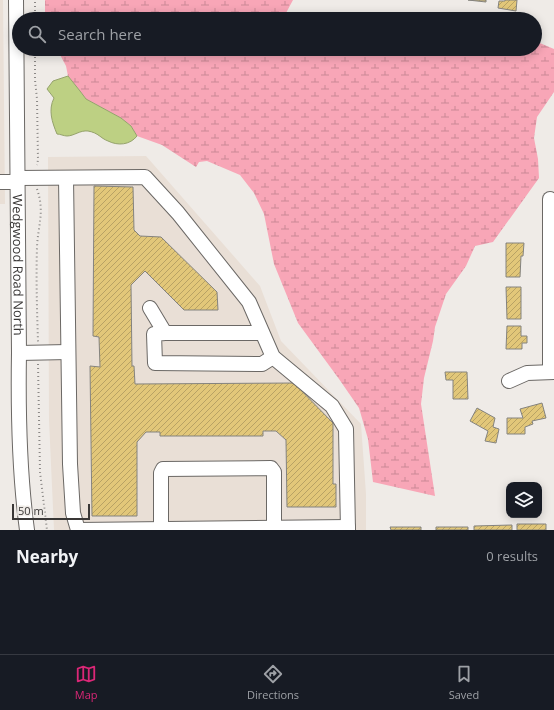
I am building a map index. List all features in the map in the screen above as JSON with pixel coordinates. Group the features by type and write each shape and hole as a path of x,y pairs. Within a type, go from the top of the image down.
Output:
{"street":[{"name":"Wedgwood Road North","path":"16,0 16,12"},
{"name":"Wedgwood Road North","path":"16,56 20,459 27,530"},
{"path":"0,182 35,178 145,177 178,213 249,302 273,357 332,406 346,429 348,528 78,530 73,513 68,352 66,178"},
{"path":"509,381 527,373 552,372 550,199"},
{"path":"150,308 165,333"},
{"path":"262,333 154,334 155,363 262,364 273,357"},
{"path":"19,353 68,352"},
{"path":"161,529 161,473 163,469 271,468 274,472 274,528"}],"path":[{"path":"35,0 35,12"},
{"path":"35,56 38,126 38,160 35,183 41,206 41,223 37,244 40,472 47,530"}],"shaded area":[{"path":"0,0 3,0 5,204 0,204"},
{"path":"68,76 86,99 121,118 131,126 137,136 127,143 116,144 88,131 82,131 67,136 57,134 51,112 54,98 47,89 53,81"},
{"path":"146,156 260,286 281,341 361,424 366,494 366,530 54,530 49,420 48,157"}],"green space":[{"path":"45,0 293,0 287,12 45,12"},
{"path":"542,44 554,49 554,92 537,117 534,138 538,159 539,178 493,242 475,246 466,266 446,294 435,327 424,378 421,404 435,496 373,482 368,439 359,408 298,323 274,264 264,214 254,193 240,175 207,161 199,162 196,167 162,145 137,136 131,126 121,118 86,99 68,76 66,66 61,56 542,56"}],"building":[{"path":"468,0 486,0 486,2"},
{"path":"517,0 516,11 498,8 499,1"},
{"path":"94,186 133,187 134,230 140,236 161,237 217,292 218,310 184,310 145,271 131,285 132,366 134,366 135,384 294,383 333,423 333,484 336,484 336,507 287,507 286,440 276,431 263,431 263,436 160,436 160,432 146,432 137,442 137,516 92,516 90,366 100,367 99,337 93,336"},
{"path":"506,243 524,243 523,256 521,256 520,277 506,277"},
{"path":"506,287 521,287 521,319 507,319"},
{"path":"507,326 521,326 521,336 527,336 527,343 522,343 522,349 506,349"},
{"path":"445,372 467,372 468,399 453,399 453,380 446,380"},
{"path":"542,403 546,418 532,421 533,424 525,427 525,434 507,434 507,418 523,418 520,409"},
{"path":"477,408 495,418 493,427 499,429 496,443 485,441 488,431 470,421"},
{"path":"517,524 546,524 546,530 517,530"},
{"path":"512,525 512,530 474,530 474,526"},
{"path":"390,527 421,527 421,530 391,530"},
{"path":"436,527 468,527 468,530 436,530"}]}
